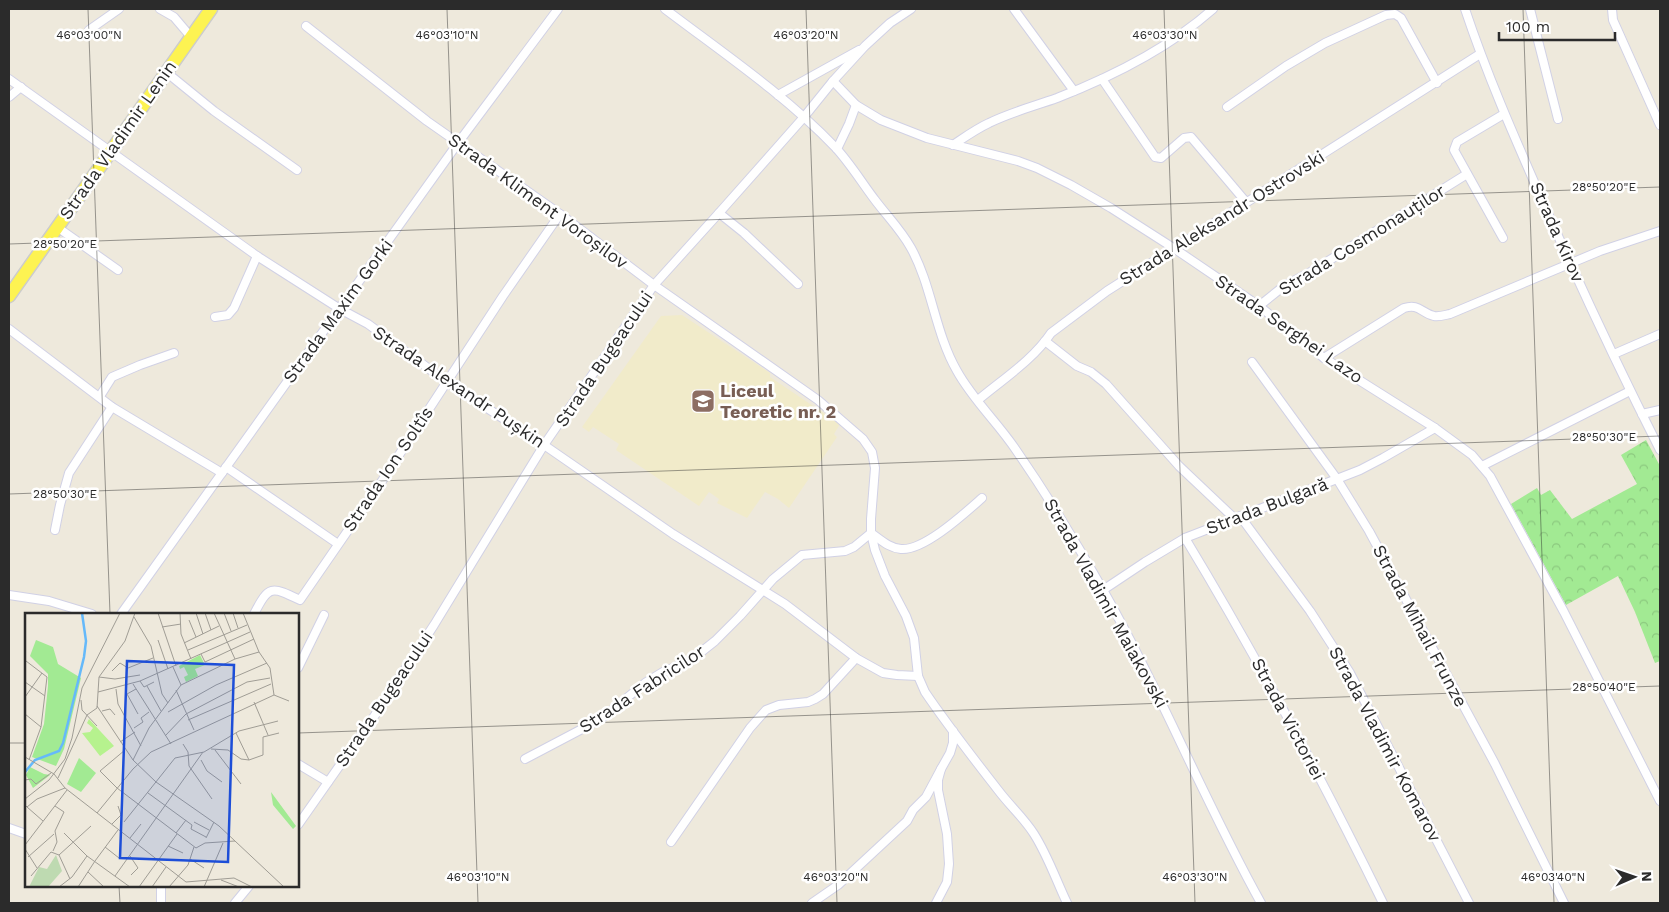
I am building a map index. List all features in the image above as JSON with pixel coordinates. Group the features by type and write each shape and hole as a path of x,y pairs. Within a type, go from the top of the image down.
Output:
{"main road":[{"name":"Strada Vladimir Lenin","path":"9,296 211,9"}],"street":[{"path":"89,30 119,9"},
{"path":"160,9 174,17 191,37"},
{"name":"Strada Maxim Gorki","path":"122,613 458,143 558,9"},
{"name":"Strada Vladimir Maiakovski","path":"665,9 778,95 838,149 910,245 917,259 947,350 956,370 1014,447 1042,489 1103,590 1167,712 1213,813 1261,903"},
{"name":"Strada Bugeacului","path":"299,824 375,716 434,625 544,445 654,285 865,46 890,23 911,9"},
{"path":"1014,9 1074,91"},
{"path":"953,145 973,131 991,122 1102,79 1166,43 1199,21 1213,9"},
{"name":"Strada Kirov","path":"1465,9 1480,54 1504,114 1570,263 1660,450"},
{"path":"1530,9 1558,118"},
{"path":"1612,9 1613,20 1660,125"},
{"path":"1228,107 1286,66 1325,43 1382,17 1395,14 1401,18 1437,83"},
{"name":"Strada Kliment Voroșilov","path":"306,26 427,121 560,214 654,285 818,400 863,439 872,452 875,468 871,533 875,550 884,576 906,616 914,638 918,676 925,692 976,762 1021,816 1034,835 1050,862 1067,903"},
{"name":"Strada Bugeacului","path":"778,95 865,46"},
{"name":"Strada Aleksandr Ostrovski","path":"978,400 1030,356 1051,333 1107,290 1175,249 1480,54"},
{"path":"166,72 214,111 297,170"},
{"name":"Strada Alexandr Pușkin","path":"9,79 256,256 340,309 368,324 447,382 544,445 673,534 785,604 856,658 883,673 918,676"},
{"path":"1102,79 1155,157 1161,158 1184,138 1191,136 1246,202"},
{"name":"Strada Serghei Lazo","path":"833,81 856,105 881,120 927,138 1018,161 1037,168 1111,208 1259,306 1324,358 1435,428 1472,455 1490,476 1564,612 1660,801"},
{"path":"9,97 21,87"},
{"path":"838,149 856,105"},
{"path":"1503,238 1454,150 1458,142 1504,114"},
{"name":"Strada Cosmonauților","path":"1259,306 1284,286 1309,273 1466,174"},
{"path":"719,213 744,233 798,284"},
{"name":"Strada Ion Soltîs","path":"254,613 263,596 270,591 279,590 300,600 380,484 560,214"},
{"path":"57,227 118,270"},
{"path":"1324,358 1404,308 1415,306 1432,316 1439,317 1450,314 1600,251 1660,231"},
{"path":"215,317 228,314 234,308 256,256"},
{"path":"9,329 100,396 112,407 224,470 338,544"},
{"path":"1614,354 1660,334"},
{"name":"Strada Vladimir Komarov","path":"1045,341 1077,366 1091,372 1106,384 1179,466 1237,517 1310,611 1350,673 1469,903"},
{"path":"100,396 112,377 174,353"},
{"name":"Strada Mihail Frunze","path":"1252,362 1337,479 1369,531 1495,764 1564,903"},
{"path":"1482,466 1630,391"},
{"path":"56,530 60,505 69,473 112,407"},
{"path":"1642,414 1660,410"},
{"name":"Strada Bulgară","path":"1103,590 1185,538 1360,470 1435,428"},
{"path":"871,533 888,546 902,550 914,547 934,538 982,498"},
{"name":"Strada Fabricilor","path":"525,759 600,719 645,683 663,672 691,660 728,628 773,579 802,555 845,551 854,547 871,533"},
{"name":"Strada Victoriei","path":"1185,538 1263,670 1337,810 1383,903"},
{"path":"9,595 49,601 89,613"},
{"path":"299,666 324,616"},
{"path":"671,842 750,728 766,710 779,705 808,702 815,699 823,694 856,658"},
{"path":"812,903 838,885 907,821 913,810 926,797 950,753 953,743 953,731"},
{"path":"299,765 328,782"},
{"path":"936,903 947,882 949,864 947,834 938,790 941,769"},
{"path":"9,828 25,834"},
{"path":"161,887 161,903"},
{"path":"235,903 248,887"}],"shaded area":[{"name":"Liceul Teoretic nr. 2","path":"682,315 770,373 770,377 840,424 834,434 837,437 789,508 765,492 747,518 717,503 719,499 709,492 699,506 616,450 619,444 593,427 589,432 582,427 661,316"}],"green space":[{"path":"1646,440 1660,466 1660,661 1655,663 1635,612 1618,576 1566,605 1511,504 1537,488 1541,495 1550,490 1572,519 1637,484 1621,455"}],"place":[{"name":"Liceul Teoretic nr. 2","path":"703,401"}]}
